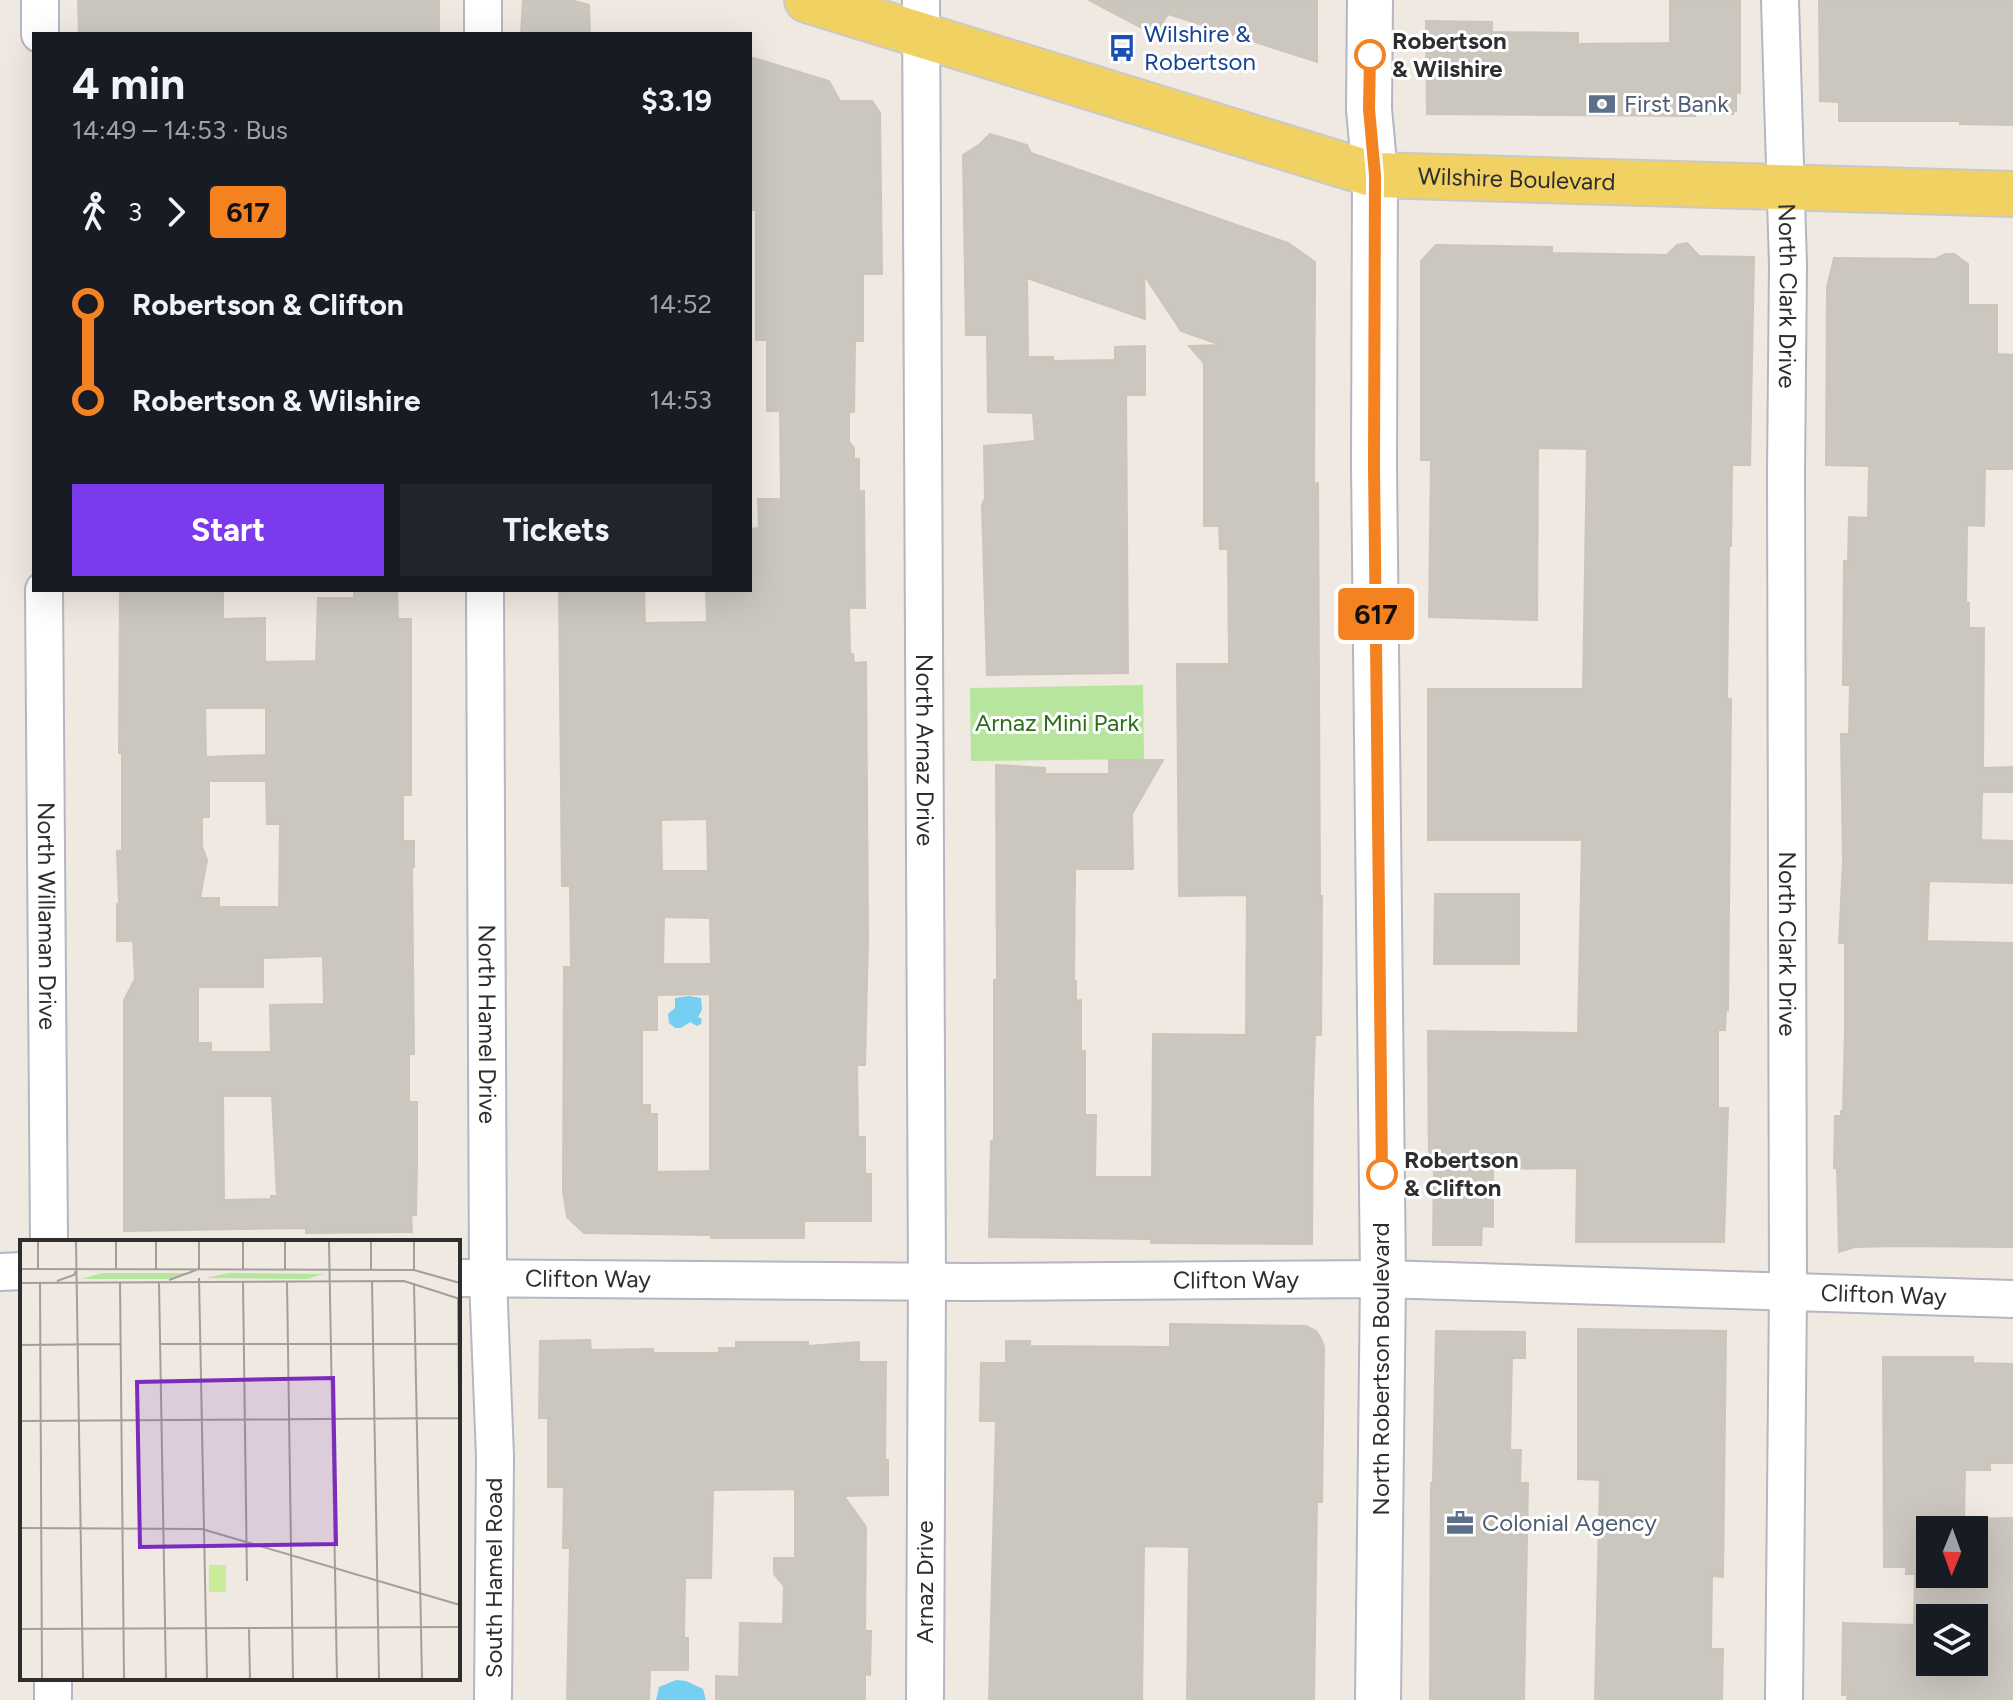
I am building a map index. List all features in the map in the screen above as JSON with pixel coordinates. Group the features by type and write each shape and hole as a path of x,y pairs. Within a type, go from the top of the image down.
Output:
{"main road":[{"name":"Wilshire Boulevard","path":"807,0 921,18 1375,175 2013,194"},
{"name":"North Robertson Boulevard","path":"1370,0 1369,109 1375,175 1374,466 1383,1279 1378,1700"}],"street":[{"path":"40,0 40,32"},
{"path":"483,0 483,32"},
{"name":"North Clark Drive","path":"1780,0 1788,265 1788,1292 1784,1700"},
{"name":"North Arnaz Drive","path":"921,18 926,1464"},
{"name":"North Willaman Drive","path":"44,592 49,1240"},
{"name":"North Hamel Drive","path":"485,592 473,1278 495,1457"},
{"path":"0,1272 20,1271"},
{"name":"Clifton Way","path":"473,1278 927,1281 1383,1279 2013,1299"},
{"name":"South Hamel Road","path":"493,1700 495,1457"},
{"name":"Arnaz Drive","path":"925,1700 926,1464"}],"green space":[{"name":"Arnaz Mini Park","path":"1143,685 1144,759 971,761 970,688"}],"water":[{"path":"675,998 701,998 702,1010 698,1017 702,1019 701,1024 697,1026 690,1022 675,1028 669,1023 668,1014 675,1008"},
{"path":"676,1680 703,1689 706,1700 656,1700 659,1687"}],"building":[{"path":"78,0 439,0 439,32 79,32"},
{"path":"523,0 571,0 589,5 590,32 521,32"},
{"path":"1089,0 1317,0 1317,62 1168,14 1155,35"},
{"path":"1670,0 1740,0 1740,93 1736,92 1736,111 1733,110 1733,114 1427,114 1426,21 1492,22 1492,32 1578,33 1578,44 1670,43"},
{"path":"1819,0 2013,0 2013,125 1960,124 1960,121 1839,121 1839,102 1820,101"},
{"path":"752,58 829,81 840,101 872,101 880,113 882,274 863,274 863,341 855,341 854,412 849,412 849,442 854,448 854,459 859,459 859,491 864,491 865,608 849,608 850,654 853,654 854,663 866,662 868,939 865,1065 857,1065 858,1137 865,1137 865,1174 871,1174 871,1221 804,1221 804,1238 584,1233 567,1217 563,1191 564,967 571,967 570,886 562,886 559,592 644,592 645,623 707,622 706,592 752,592 752,529 759,528 758,499 781,499 780,411 767,411 767,340 756,340 756,210 752,210","holes":["707,819 708,871 662,871 661,820","664,917 710,918 711,964 663,964","710,994 710,1171 657,1172 657,1114 650,1114 650,1105 642,1105 642,1030 657,1030 657,995"]},
{"path":"990,134 1027,145 1031,153 1288,243 1315,262 1314,483 1318,483 1322,896 1321,1035 1315,1035 1313,1092 1312,1244 1151,1243 1151,1239 989,1237 991,1141 994,1141 994,980 997,980 996,765 1045,768 1045,774 1109,774 1109,760 1163,760 1132,814 1133,869 1075,869 1074,981 1076,1001 1081,1000 1085,1115 1096,1115 1095,1177 1152,1177 1153,1034 1246,1035 1247,895 1179,896 1177,664 1229,664 1228,549 1220,549 1219,526 1204,526 1204,363 1189,346 1221,345 1181,331 1144,275 1145,319 1027,278 1028,357 1053,357 1053,361 1115,360 1115,347 1145,346 1145,395 1126,395 1128,673 987,675 982,505 985,498 984,446 1035,441 1033,413 988,412 987,335 966,335 963,155"},
{"path":"1687,243 1699,256 1754,257 1750,465 1732,465 1729,546 1728,1010 1725,1030 1718,1030 1718,1108 1728,1108 1724,1242 1576,1242 1577,1168 1493,1169 1493,1227 1482,1226 1481,1245 1433,1245 1434,1169 1429,1169 1428,1031 1578,1033 1582,840 1428,840 1428,689 1583,689 1587,449 1538,448 1537,620 1429,617 1431,460 1421,460 1421,261 1436,245 1552,247 1552,253 1667,255 1677,245"},
{"path":"1954,254 1968,264 1968,305 1997,305 1997,354 2013,355 2013,469 1985,469 1984,526 1967,525 1966,602 1969,603 1969,628 1984,628 1983,768 2013,767 2013,792 1982,792 1981,840 2013,841 2013,883 1929,881 1927,941 2013,943 2013,1247 1855,1247 1839,1252 1837,1168 1834,1168 1835,1116 1841,1116 1843,1111 1845,1032 1845,943 1839,943 1843,862 1841,734 1849,734 1850,685 1843,685 1844,561 1848,561 1849,517 1868,518 1869,466 1826,465 1827,287 1834,258 1935,259"},
{"path":"120,592 223,592 223,619 265,618 265,662 316,661 318,598 354,598 354,592 397,592 398,619 411,619 411,795 403,795 403,841 414,841 414,1054 409,1054 409,1102 417,1102 417,1165 416,1215 411,1215 412,1232 306,1233 306,1228 124,1231 124,1000 135,979 133,941 117,941 117,851 122,851 122,753 119,753","holes":["205,708 266,708 266,755 206,757","209,781 266,781 267,824 280,824 279,907 219,907 219,898 200,898 207,860 202,846 202,817 209,817","323,956 324,1004 270,1005 271,1052 211,1052 211,1043 198,1043 198,987 263,987 263,958","223,1096 272,1096 277,1196 271,1196 271,1199 224,1200"]},
{"path":"1435,894 1519,894 1519,964 1434,964"},
{"path":"1170,1324 1306,1326 1316,1331 1321,1339 1324,1347 1322,1502 1317,1502 1314,1700 1187,1700 1189,1547 1144,1546 1142,1700 989,1700 996,1421 980,1421 981,1363 1006,1363 1006,1341 1030,1341 1030,1346 1170,1347"},
{"path":"1578,1329 1726,1331 1723,1577 1712,1576 1711,1649 1723,1649 1722,1700 1595,1700 1600,1480 1578,1479"},
{"path":"1436,1331 1525,1332 1525,1358 1512,1358 1510,1450 1521,1450 1520,1483 1528,1483 1524,1700 1430,1700 1431,1483"},
{"path":"590,1340 591,1350 653,1349 653,1353 719,1353 719,1348 736,1348 736,1342 808,1342 808,1346 859,1342 859,1362 886,1362 885,1460 888,1460 888,1495 844,1496 866,1527 865,1631 871,1631 870,1675 865,1674 865,1700 716,1700 716,1676 739,1677 740,1623 783,1624 784,1586 774,1574 774,1558 795,1558 795,1489 713,1490 711,1578 685,1578 684,1638 688,1638 688,1670 650,1670 649,1700 567,1700 570,1548 563,1548 564,1487 548,1487 548,1418 539,1418 540,1341"},
{"path":"1883,1357 1973,1357 1973,1363 2013,1364 2013,1463 1990,1463 1990,1470 1965,1470 1964,1516 1916,1516 1916,1588 1988,1588 1988,1519 2013,1518 2013,1700 1847,1700 1848,1695 1842,1695 1843,1623 1914,1625 1915,1574 1906,1574 1906,1567 1884,1567"}],"bus line":[{"name":"617","path":"1370,55 1369,109 1375,175 1374,466 1382,1174"}],"place":[{"name":"Wilshire & Robertson","path":"1122,48"},
{"name":"Robertson & Wilshire","path":"1370,55"},
{"name":"First Bank","path":"1602,104"},
{"name":"Robertson & Clifton","path":"1382,1174"},
{"name":"Colonial Agency","path":"1460,1523"}]}
